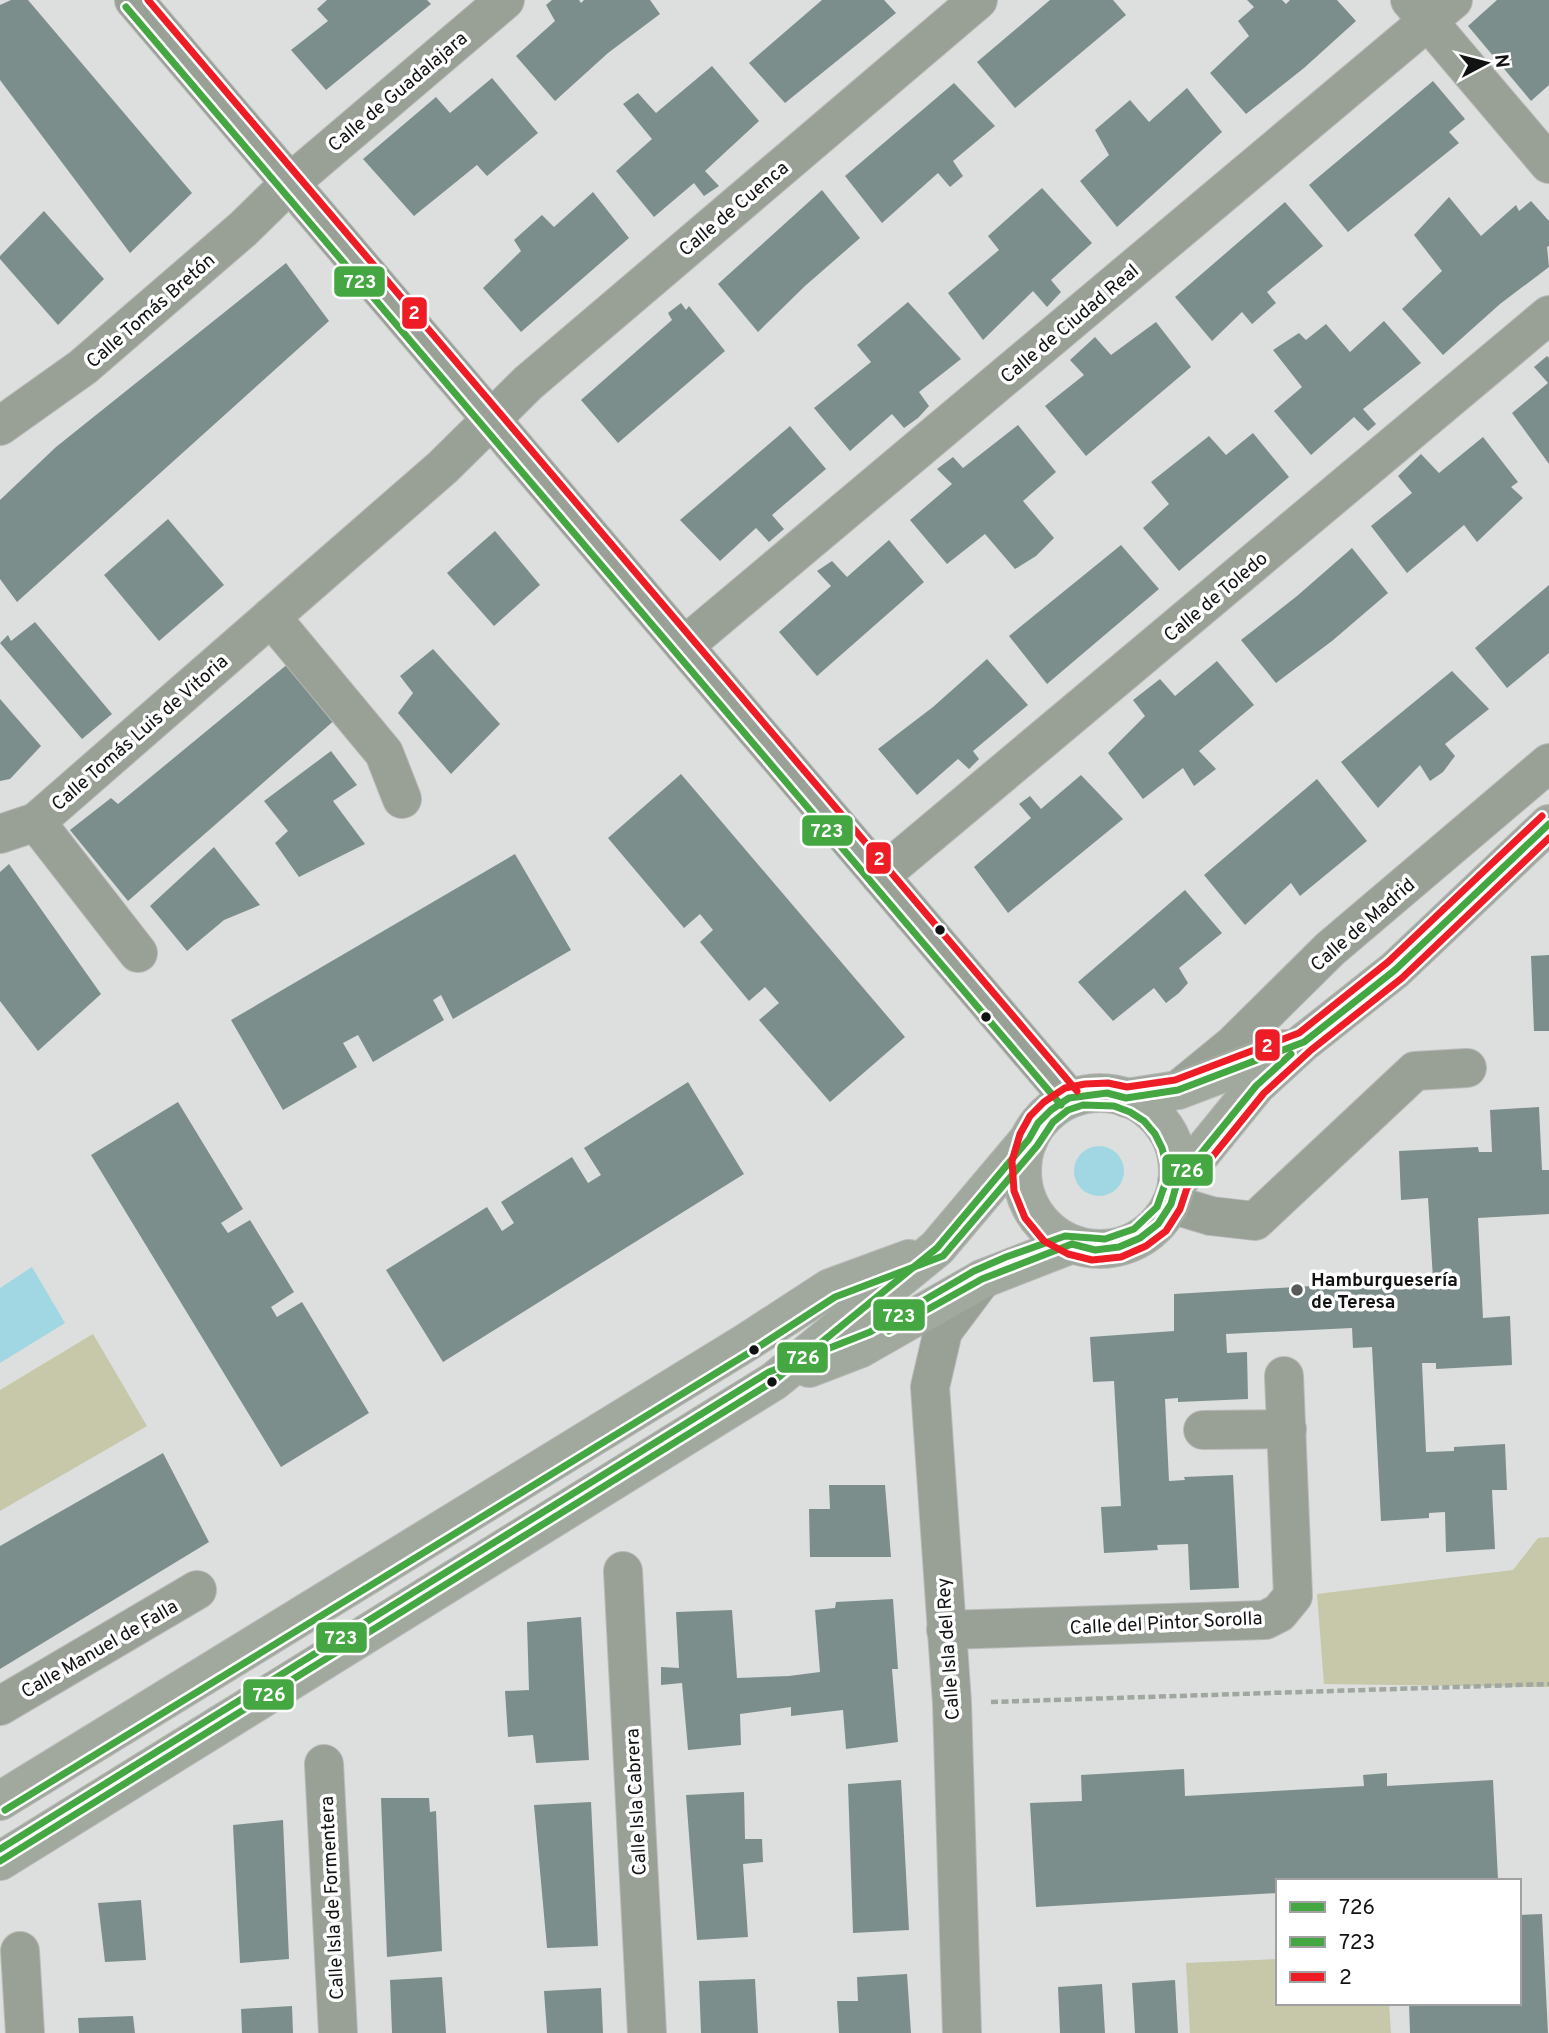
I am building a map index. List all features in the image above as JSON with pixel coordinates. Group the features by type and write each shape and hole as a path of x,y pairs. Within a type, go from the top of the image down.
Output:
{"main road":[{"path":"1029,1139 1022,1163 1024,1189 1034,1213 1050,1232 1072,1244 1096,1250 1119,1247 1140,1238 1158,1224 1174,1193 1256,1086 1304,1042 1395,970 1549,824"},
{"path":"1126,1098 1178,1090 1304,1042"},
{"path":"0,1861 774,1381 937,1248 1029,1139 1038,1123 1069,1098 1107,1093 1145,1107 1160,1122 1172,1140 1177,1161 1174,1193"},
{"path":"774,1381 860,1348 982,1279 1072,1244"},
{"path":"0,1801 724,1356 830,1287 937,1248"}],"street":[{"path":"134,0 1069,1098"},
{"name":"Calle de Guadalajara","path":"290,183 505,0"},
{"name":"Calle de Cuenca","path":"491,419 528,383 978,0"},
{"path":"1430,7 1549,164"},
{"name":"Calle de Ciudad Real","path":"684,646 1430,7"},
{"name":"Calle Tomás Bretón","path":"0,426 83,367 243,229 290,183"},
{"name":"Calle de Toledo","path":"880,876 1549,315"},
{"name":"Calle Tomás Luis de Vitoria","path":"0,834 36,822 443,467 491,419"},
{"path":"271,617 384,753 402,799"},
{"name":"Calle de Madrid","path":"1178,1090 1233,1045 1330,949 1549,764"},
{"path":"36,822 138,953"},
{"path":"1174,1193 1211,1216 1255,1221 1415,1071 1467,1068"},
{"name":"Calle Isla del Rey","path":"962,2033 952,1703 930,1387 943,1331 982,1279"},
{"name":"Calle del Pintor Sorolla","path":"946,1630 1265,1620 1279,1613 1293,1596 1284,1376"},
{"path":"1203,1430 1287,1429"},
{"name":"Calle Isla Cabrera","path":"623,1571 647,2033"},
{"name":"Calle Manuel de Falla","path":"0,1706 197,1590"},
{"name":"Calle Isla de Formentera","path":"324,1764 338,2033"},
{"path":"20,1951 25,2033"}],"path":[{"path":"952,1703 1549,1684"}],"green space":[{"path":"93,1334 147,1426 0,1511 0,1390"},
{"path":"1549,1537 1549,1687 1324,1684 1317,1594 1513,1570 1538,1538"},
{"path":"1276,1959 1276,2005 1389,2005 1391,2033 1190,2033 1186,1963"}],"water":[{"path":"1099,1146 1117,1153 1124,1171 1117,1189 1099,1196 1081,1189 1074,1171 1081,1153"},
{"path":"32,1267 65,1323 0,1363 0,1288"}],"building":[{"path":"11,0 28,0 192,193 130,253 0,80 0,5"},
{"path":"327,0 427,0 431,4 326,90 291,50 328,21 317,9"},
{"path":"552,0 579,0 581,3 584,0 650,0 660,14 608,53 555,101 516,56 555,21 546,5"},
{"path":"822,0 884,0 896,13 785,103 749,63"},
{"path":"1050,0 1113,0 1126,15 1015,108 977,62"},
{"path":"1247,0 1282,0 1286,4 1290,0 1337,0 1356,21 1304,68 1246,114 1210,73 1249,36 1238,21 1254,7"},
{"path":"1497,0 1549,0 1549,85 1531,101 1468,26"},
{"path":"712,66 759,121 705,171 719,186 704,196 694,183 654,217 616,171 652,139 623,104 638,93 656,113"},
{"path":"492,78 538,133 487,176 477,165 414,216 363,159 436,97 450,113"},
{"path":"1433,81 1465,119 1449,132 1459,143 1348,232 1309,185"},
{"path":"954,83 995,126 953,161 963,176 950,187 938,173 882,223 845,176"},
{"path":"1187,88 1222,132 1117,227 1080,181 1109,155 1095,130 1130,100 1149,122"},
{"path":"1042,188 1092,243 1051,280 1061,292 1047,307 1033,291 983,340 948,293 999,250 988,236"},
{"path":"822,190 860,238 758,332 718,284"},
{"path":"593,192 629,238 521,332 483,288 521,251 514,240 542,215 554,227"},
{"path":"1449,197 1481,236 1516,205 1519,211 1531,201 1549,221 1549,267 1500,304 1443,355 1402,309 1442,271 1414,235"},
{"path":"1285,202 1323,246 1267,292 1276,303 1252,324 1242,312 1212,341 1175,297"},
{"path":"44,211 104,279 58,325 0,259"},
{"path":"286,263 329,321 17,602 0,579 0,500 56,447"},
{"path":"908,302 961,359 919,392 929,406 918,418 904,428 892,414 850,451 814,408 871,362 857,345"},
{"path":"681,303 686,310 689,306 725,351 618,443 581,400 672,320 668,313"},
{"path":"1384,321 1421,363 1363,409 1376,424 1368,431 1354,417 1311,455 1274,411 1302,387 1273,350 1299,333 1306,340 1326,324 1350,352"},
{"path":"1156,322 1191,367 1086,456 1045,406 1084,375 1070,360 1095,337 1111,355"},
{"path":"1547,356 1549,358 1549,464 1512,413 1548,383 1534,367"},
{"path":"1018,425 1056,472 1023,501 1054,538 1036,556 1015,569 985,534 947,564 910,520 952,484 937,469 953,457 963,468"},
{"path":"790,426 826,469 772,515 784,529 769,542 756,528 720,561 680,520"},
{"path":"1253,433 1289,477 1179,571 1143,528 1169,504 1151,482 1209,436 1226,455"},
{"path":"1483,437 1518,482 1511,487 1523,498 1477,542 1464,525 1407,573 1371,526 1412,493 1398,476 1421,454 1439,473"},
{"path":"168,519 224,585 159,641 104,575"},
{"path":"495,531 540,585 494,626 447,573"},
{"path":"889,540 924,582 817,676 779,632 831,586 817,571 832,561 847,577"},
{"path":"1121,545 1159,589 1047,684 1009,636"},
{"path":"1352,548 1388,593 1332,641 1276,683 1241,640"},
{"path":"1549,585 1549,653 1507,688 1475,648"},
{"path":"35,622 112,714 82,739 0,643 8,635 11,641"},
{"path":"433,649 500,724 451,774 398,713 413,693 400,676"},
{"path":"987,659 1028,705 973,751 979,759 969,769 958,759 917,795 878,749 933,707"},
{"path":"1217,661 1254,705 1199,751 1216,769 1194,786 1183,768 1143,799 1108,753 1145,716 1133,700 1160,679 1175,696"},
{"path":"289,663 337,718 128,901 70,830 111,798 118,804"},
{"path":"1452,671 1489,709 1445,744 1455,756 1443,772 1430,781 1420,765 1378,808 1341,762"},
{"path":"0,699 41,746 10,779 0,781"},
{"path":"331,751 357,785 333,801 365,844 299,877 275,843 288,831 264,801"},
{"path":"681,774 905,1037 830,1102 759,1020 779,1003 765,987 749,1001 700,942 713,930 700,914 684,928 608,838"},
{"path":"1081,775 1123,819 1008,913 974,867 1031,818 1019,804 1030,796 1041,809"},
{"path":"1317,779 1367,841 1300,896 1291,883 1245,925 1204,875"},
{"path":"214,847 260,905 224,920 187,951 150,906"},
{"path":"515,854 571,950 453,1019 441,995 433,1000 444,1020 373,1062 358,1035 343,1043 357,1067 283,1110 231,1020"},
{"path":"9,864 101,994 38,1051 0,1001 0,872"},
{"path":"1185,890 1222,933 1179,968 1188,983 1179,993 1166,1003 1154,988 1113,1021 1078,982"},
{"path":"1549,955 1549,1031 1534,1031 1531,956"},
{"path":"688,1082 744,1174 443,1362 386,1270 487,1207 502,1231 514,1223 501,1202 572,1157 588,1183 601,1175 584,1148"},
{"path":"178,1102 243,1209 221,1223 228,1233 250,1220 294,1292 271,1307 277,1317 302,1302 369,1413 281,1467 91,1155"},
{"path":"1539,1107 1542,1170 1549,1170 1549,1214 1478,1218 1483,1318 1510,1316 1512,1365 1436,1369 1436,1363 1422,1363 1426,1452 1454,1451 1454,1447 1505,1444 1507,1490 1492,1490 1495,1549 1446,1552 1445,1512 1429,1513 1429,1518 1381,1521 1372,1347 1353,1348 1352,1328 1226,1334 1227,1353 1247,1352 1248,1399 1178,1402 1178,1398 1165,1399 1169,1481 1185,1480 1184,1477 1233,1475 1239,1588 1190,1590 1188,1544 1157,1545 1158,1550 1104,1553 1101,1507 1121,1506 1114,1381 1093,1382 1090,1337 1174,1331 1174,1294 1433,1279 1428,1198 1401,1200 1399,1151 1478,1147 1479,1152 1492,1152 1490,1110"},
{"path":"163,1453 209,1542 0,1669 0,1546"},
{"path":"829,1485 885,1485 891,1557 810,1557 809,1509 830,1509"},
{"path":"893,1599 898,1669 892,1669 898,1742 846,1749 843,1710 791,1716 791,1707 740,1714 741,1745 688,1750 682,1683 661,1685 661,1667 679,1668 676,1612 732,1610 737,1678 789,1676 820,1672 815,1610 835,1608 836,1602"},
{"path":"581,1617 589,1760 536,1763 533,1735 508,1737 505,1691 529,1690 527,1622"},
{"path":"1184,1769 1185,1796 1364,1786 1363,1775 1387,1773 1387,1786 1493,1780 1498,1879 1276,1879 1276,1893 1036,1907 1030,1803 1082,1801 1081,1775"},
{"path":"901,1780 909,1930 853,1933 848,1784"},
{"path":"744,1792 745,1839 762,1839 763,1862 743,1864 748,1937 697,1940 686,1795"},
{"path":"381,1798 429,1798 430,1812 436,1811 442,1951 387,1957"},
{"path":"591,1802 598,1946 547,1948 534,1805"},
{"path":"283,1820 289,1959 240,1963 233,1825"},
{"path":"141,1900 146,1960 105,1962 98,1903"},
{"path":"1542,1914 1548,2033 1410,2033 1409,2005 1521,2005 1521,1915"},
{"path":"907,1974 911,2033 839,2033 837,2001 858,2001 857,1977"},
{"path":"442,1977 446,2033 392,2033 390,1980"},
{"path":"755,1979 758,2033 701,2033 699,1981"},
{"path":"1175,1980 1178,2033 1135,2033 1132,1983"},
{"path":"1102,1984 1105,2033 1060,2033 1058,1987"},
{"path":"601,1988 603,2033 547,2033 544,1991"},
{"path":"292,2006 293,2033 242,2033 241,2009"},
{"path":"133,2016 135,2033 79,2033 78,2018"}],"transit line":[{"name":"2","path":"148,0 1077,1091"},
{"name":"723","path":"126,7 1061,1105"},
{"name":"2","path":"1542,816 1388,962 1299,1033 1175,1080 1127,1087 1108,1083 1085,1084 1065,1088 1044,1102 1030,1116 1020,1134 1012,1161 1014,1191 1025,1218 1044,1241 1068,1254 1092,1260 1121,1257 1146,1246 1166,1231 1180,1209 1187,1188 1264,1093 1311,1050 1402,978 1549,838"},
{"name":"726","path":"0,1861 774,1381 937,1248 1029,1139 1038,1123 1069,1098 1107,1093 1126,1098 1178,1090 1304,1042 1395,970 1549,824"},
{"name":"726","path":"1072,1244 1095,1250 1119,1247 1140,1238 1158,1224 1171,1204 1177,1183 1256,1086 1291,1054"},
{"name":"723","path":"0,1849 769,1372 870,1332 974,1271 1006,1257 1065,1236 1105,1239 1134,1229 1157,1207 1166,1181 1166,1164 1155,1134 1144,1121 1114,1106 1083,1105 1068,1110 1053,1122 1037,1146 943,1256 835,1297 752,1351 5,1810"},
{"name":"726","path":"889,1331 982,1279 1072,1244"}],"place":[{"name":"Hamburguesería de Teresa","path":"1297,1290"}]}
